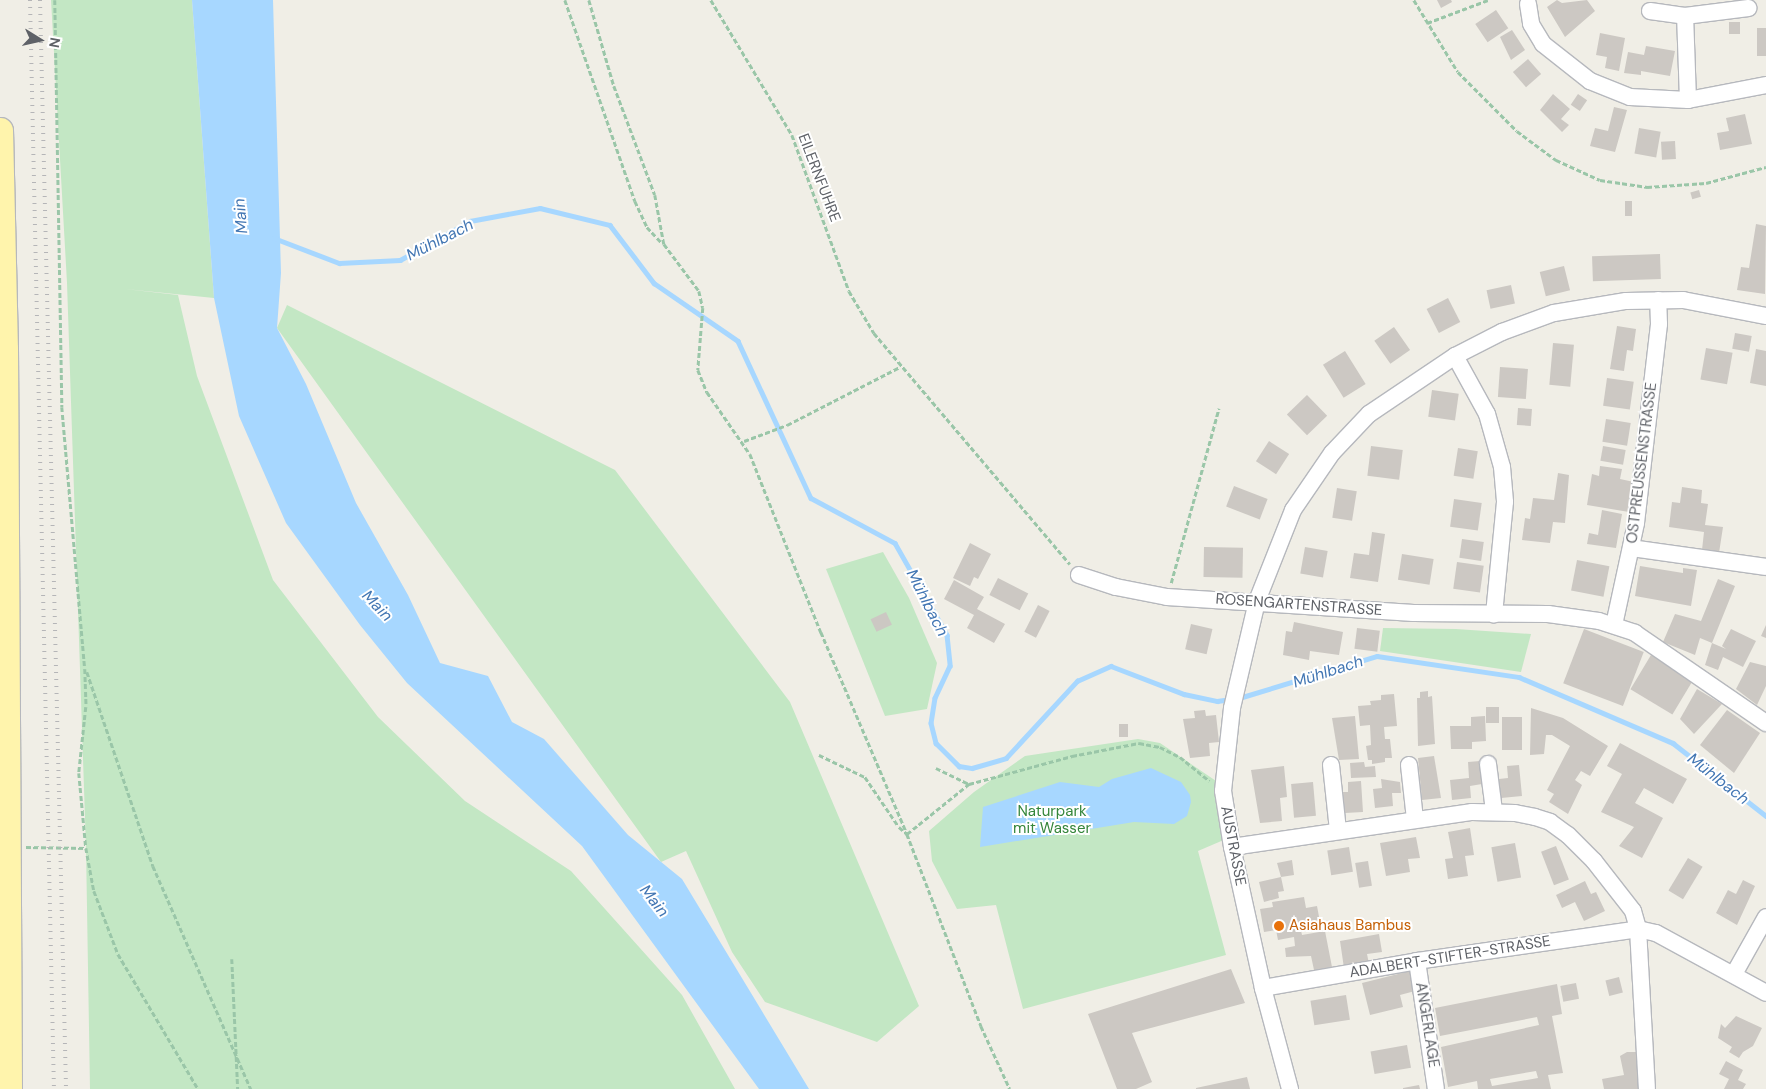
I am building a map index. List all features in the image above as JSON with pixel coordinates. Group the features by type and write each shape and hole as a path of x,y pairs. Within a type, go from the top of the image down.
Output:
{"main road":[{"path":"0,130 5,349 10,1089"}],"street":[{"path":"1528,4 1531,24 1543,44 1577,74 1630,97 1688,100 1766,85"},
{"path":"1650,11 1685,16 1748,8"},
{"path":"1685,16 1688,100"},
{"name":"AUSTRASSE","path":"1290,1089 1263,988 1232,847 1223,791 1232,708 1257,601 1293,510 1332,453 1369,414 1455,356 1502,332 1554,313 1596,304 1658,300 1707,304 1766,316"},
{"name":"OSTPREUSSENSTRASSE","path":"1614,625 1631,548 1659,324 1658,300"},
{"path":"1455,356 1487,414 1502,466 1504,520 1494,614"},
{"path":"1631,548 1766,567"},
{"name":"ROSENGARTENSTRASSE","path":"1079,575 1116,587 1167,597 1257,601 1373,611 1548,614 1614,625 1635,633 1764,716"},
{"path":"1488,764 1494,811"},
{"path":"1331,765 1338,831"},
{"path":"1409,765 1415,819"},
{"path":"1232,847 1415,819 1494,811 1550,822 1568,835 1624,898 1633,911 1638,929 1647,1089"},
{"path":"1734,974 1766,917"},
{"path":"1638,929 1656,933 1766,993"},
{"name":"ADALBERT-STIFTER-STRASSE","path":"1263,988 1417,961 1638,929"},
{"name":"ANGERLAGE","path":"1417,961 1436,1089"}],"path":[{"path":"56,0 62,407 85,669 86,707 79,773 86,848 94,891 118,954 198,1089"},
{"path":"565,0 636,201 647,227 664,244 699,290 703,308 698,370 707,392 744,441 907,834 981,1026 1010,1089"},
{"path":"589,0 614,86 655,195 664,244"},
{"name":"EILERNFUHRE","path":"711,0 792,135 849,291 874,333 900,367"},
{"path":"1414,0 1458,72 1517,131 1556,160 1600,180 1675,187 1706,184 1766,168"},
{"path":"1427,23 1488,0"},
{"path":"744,441 787,426 900,367 1079,575"},
{"path":"1167,597 1219,408"},
{"path":"85,669 153,866 251,1089"},
{"path":"907,834 969,784 1072,756 1139,743 1160,747 1180,758 1223,791"},
{"path":"820,755 865,777 898,827 907,834"},
{"path":"936,768 969,784"},
{"path":"8,846 86,848"},
{"path":"232,960 238,1089"}],"green space":[{"path":"51,0 192,0 214,298 125,289 178,295 197,376 273,580 378,717 465,801 571,871 682,995 735,1089 90,1089 86,848 67,283"},
{"path":"287,305 615,470 790,702 919,1006 877,1042 765,1002 732,952 686,851 661,862 277,328"},
{"path":"883,552 909,598 937,663 927,709 885,716 826,569"},
{"path":"1383,628 1456,629 1531,634 1521,672 1380,651"},
{"name":"Naturpark mit Wasser","path":"1138,739 1160,743 1219,783 1226,839 1198,851 1226,955 1023,1009 996,905 957,909 932,861 929,831 974,792 1025,756"}],"water":[{"name":"Main","path":"192,0 273,0 281,273 277,328 306,384 356,503 408,595 440,663 488,676 512,722 544,739 628,835 682,879 809,1089 759,1089 582,846 407,683 360,625 286,523 239,416 214,298"},
{"path":"1151,768 1181,782 1190,795 1191,802 1187,816 1174,824 1134,822 980,847 983,807 1060,782 1099,787 1112,779"}],"building":[{"path":"1437,0 1451,0 1452,2 1441,8"},
{"path":"1557,0 1562,3 1587,0 1595,11 1565,37 1547,7"},
{"path":"1496,10 1508,28 1488,42 1475,24"},
{"path":"1729,22 1740,22 1740,34 1729,34"},
{"path":"1757,28 1766,28 1766,56 1757,56"},
{"path":"1512,30 1525,50 1511,60 1500,37"},
{"path":"1600,33 1625,38 1619,71 1605,68 1607,57 1596,55"},
{"path":"1646,46 1675,51 1670,76 1641,71 1641,75 1624,73 1628,52 1644,55"},
{"path":"1528,59 1541,74 1526,87 1513,72"},
{"path":"1553,94 1570,109 1561,119 1569,125 1562,132 1540,110"},
{"path":"1578,94 1587,100 1580,111 1571,105"},
{"path":"1614,107 1627,110 1615,152 1590,146 1595,128 1608,131"},
{"path":"1745,114 1752,144 1720,150 1717,133 1729,131 1726,118"},
{"path":"1639,128 1661,132 1656,157 1634,154"},
{"path":"1675,141 1676,159 1662,160 1661,142"},
{"path":"1699,190 1701,197 1692,199 1690,192"},
{"path":"1625,201 1632,201 1632,216 1625,216"},
{"path":"1756,224 1766,226 1765,294 1737,290 1741,267 1749,268"},
{"path":"1660,254 1661,279 1593,281 1592,256"},
{"path":"1564,266 1570,290 1546,296 1540,272"},
{"path":"1511,285 1515,304 1490,309 1487,290"},
{"path":"1448,298 1460,322 1439,333 1427,309"},
{"path":"1617,326 1636,329 1633,351 1627,350 1624,371 1610,369"},
{"path":"1394,327 1410,350 1390,364 1374,341"},
{"path":"1735,333 1752,336 1749,352 1732,349"},
{"path":"1553,343 1574,345 1570,387 1549,385"},
{"path":"1706,348 1733,353 1727,384 1700,380"},
{"path":"1756,349 1766,351 1766,386 1750,383"},
{"path":"1345,351 1366,384 1344,398 1323,365"},
{"path":"1500,367 1528,369 1526,399 1498,397"},
{"path":"1607,378 1634,382 1630,409 1603,406"},
{"path":"1432,390 1459,394 1455,420 1428,417"},
{"path":"1307,395 1327,416 1307,435 1287,414"},
{"path":"1518,408 1532,409 1531,426 1517,425"},
{"path":"1606,419 1631,423 1627,446 1602,442"},
{"path":"1269,441 1289,454 1276,474 1256,461"},
{"path":"1371,446 1403,450 1399,480 1367,476"},
{"path":"1603,446 1626,450 1623,465 1600,461"},
{"path":"1458,448 1478,451 1473,479 1454,476"},
{"path":"1600,466 1622,469 1620,479 1634,482 1629,512 1587,505 1592,474 1599,476"},
{"path":"1558,473 1569,475 1565,523 1553,522 1550,543 1522,540 1525,518 1530,519 1533,498 1554,500"},
{"path":"1234,486 1268,499 1260,519 1226,507"},
{"path":"1682,487 1702,490 1701,503 1708,504 1705,525 1723,527 1719,553 1702,550 1704,532 1669,527 1672,502 1680,503"},
{"path":"1337,488 1357,491 1352,521 1332,518"},
{"path":"1454,499 1482,503 1478,531 1450,527"},
{"path":"1602,510 1622,514 1616,548 1587,544 1589,533 1598,535"},
{"path":"1372,532 1385,534 1378,582 1350,578 1354,553 1369,555"},
{"path":"1462,539 1484,542 1481,561 1459,558"},
{"path":"970,543 991,554 978,579 974,577 970,586 953,578"},
{"path":"1204,547 1243,548 1242,578 1203,577"},
{"path":"1305,547 1328,551 1323,578 1300,574"},
{"path":"1402,554 1434,559 1430,585 1398,580"},
{"path":"1577,560 1609,566 1603,597 1571,590"},
{"path":"1457,562 1484,566 1480,592 1453,589"},
{"path":"1640,566 1683,573 1683,568 1697,570 1691,606 1635,596"},
{"path":"998,578 1028,593 1020,610 989,595"},
{"path":"1718,579 1735,586 1712,643 1700,638 1695,655 1663,642 1675,614 1701,621"},
{"path":"954,580 984,597 977,609 1005,624 994,643 967,628 974,615 944,599"},
{"path":"1038,605 1050,611 1036,638 1024,632"},
{"path":"886,612 892,625 877,632 871,619"},
{"path":"1294,622 1343,632 1339,655 1310,651 1309,660 1283,655 1286,631 1292,632"},
{"path":"1191,624 1212,629 1207,654 1185,649"},
{"path":"1766,625 1766,638 1761,636"},
{"path":"1357,628 1380,631 1377,652 1354,649"},
{"path":"1584,629 1644,652 1623,706 1563,683"},
{"path":"1731,629 1756,641 1743,667 1723,657 1718,670 1705,665 1712,643 1726,649 1722,646"},
{"path":"1651,655 1693,680 1672,715 1630,689"},
{"path":"1750,662 1766,666 1766,686 1757,705 1736,689"},
{"path":"1697,689 1722,704 1694,734 1680,719"},
{"path":"1428,691 1428,697 1432,696 1435,744 1418,746 1417,698 1420,698 1420,692"},
{"path":"1394,694 1397,726 1384,727 1385,739 1390,739 1392,758 1385,758 1385,762 1372,764 1372,760 1368,760 1366,746 1371,745 1370,725 1360,726 1358,706 1371,705 1370,701 1381,700 1381,695"},
{"path":"1486,707 1499,707 1499,723 1486,723"},
{"path":"1531,708 1563,718 1608,746 1590,776 1581,771 1575,780 1582,785 1568,814 1549,802 1554,794 1547,790 1570,746 1552,735 1546,735 1544,754 1530,755"},
{"path":"1205,710 1206,716 1216,715 1219,742 1209,743 1210,756 1190,758 1183,719 1195,718 1194,711"},
{"path":"1727,710 1760,733 1734,773 1700,745"},
{"path":"1355,716 1359,759 1339,760 1332,718"},
{"path":"1485,716 1486,741 1472,742 1472,749 1451,749 1450,726 1471,726 1471,717"},
{"path":"1502,717 1522,717 1522,750 1502,750"},
{"path":"1119,724 1128,724 1128,737 1119,737"},
{"path":"1620,743 1687,779 1673,804 1644,788 1635,803 1663,818 1642,858 1619,846 1634,827 1601,812 1622,774 1607,766"},
{"path":"1434,756 1441,798 1422,800 1418,758"},
{"path":"1480,761 1482,784 1470,786 1471,798 1452,800 1450,780 1469,778 1468,762"},
{"path":"1364,762 1365,767 1375,766 1376,777 1351,778 1350,763"},
{"path":"1519,765 1522,796 1501,798 1499,779 1508,778 1507,766"},
{"path":"1284,766 1287,797 1280,798 1282,821 1260,823 1251,770"},
{"path":"1381,779 1400,782 1401,793 1392,793 1393,806 1375,808 1373,789 1382,788"},
{"path":"1361,781 1363,812 1345,813 1343,792 1348,792 1348,782"},
{"path":"1313,782 1316,816 1294,818 1291,784"},
{"path":"1470,828 1474,855 1465,856 1468,876 1448,879 1445,859 1453,858 1448,832"},
{"path":"1416,837 1420,858 1408,859 1410,872 1386,876 1380,843"},
{"path":"1515,843 1521,877 1497,882 1491,847"},
{"path":"1556,846 1569,880 1554,885 1541,852"},
{"path":"1349,847 1353,872 1331,875 1327,850"},
{"path":"1688,858 1703,867 1683,899 1668,891"},
{"path":"1292,860 1294,875 1281,877 1277,863"},
{"path":"1368,861 1372,886 1359,888 1355,863"},
{"path":"1281,877 1284,891 1278,892 1279,898 1264,902 1259,882"},
{"path":"1743,880 1755,886 1737,925 1716,913 1728,890 1736,894"},
{"path":"1585,881 1591,894 1596,892 1605,911 1584,921 1575,902 1562,908 1556,895"},
{"path":"1304,897 1306,908 1317,906 1320,922 1300,926 1302,935 1325,931 1332,967 1314,970 1311,956 1286,957 1285,948 1295,946 1294,937 1278,940 1276,930 1264,932 1260,909 1273,907 1272,902"},
{"path":"1379,934 1382,952 1367,954 1369,964 1344,968 1340,941"},
{"path":"1231,969 1245,1003 1132,1033 1152,1082 1136,1089 1117,1089 1088,1014"},
{"path":"1410,971 1415,991 1400,995 1403,1007 1370,1015 1362,983"},
{"path":"1619,977 1623,993 1609,996 1605,980"},
{"path":"1576,983 1579,999 1563,1002 1560,986"},
{"path":"1557,984 1562,1014 1552,1016 1563,1073 1548,1075 1551,1089 1478,1089 1477,1081 1448,1087 1441,1047 1539,1025 1537,1017 1440,1036 1435,1008","holes":["1536,1071 1538,1078 1492,1086 1490,1079"]},
{"path":"1346,995 1350,1020 1314,1025 1310,1001"},
{"path":"1736,1016 1762,1028 1753,1046 1743,1052 1739,1058 1729,1052 1732,1047 1718,1038 1721,1024 1725,1028"},
{"path":"1407,1045 1411,1068 1375,1074 1371,1051"},
{"path":"1627,1052 1637,1052 1639,1089 1604,1089 1602,1079 1624,1075 1620,1056"},
{"path":"1726,1061 1743,1070 1738,1080 1746,1084 1743,1089 1724,1089 1729,1079 1719,1074"},
{"path":"1247,1077 1250,1089 1196,1089 1196,1088"},
{"path":"1419,1085 1420,1089 1403,1089 1403,1088"}],"waterway":[{"name":"Mühlbach","path":"274,238 339,263 400,260 470,221 540,208 610,225 654,283 738,341 811,498 895,543 947,635 950,666 935,698 931,723 936,743 959,766 972,768 1006,758 1077,681 1111,666 1184,694 1217,701 1231,699"},
{"name":"Mühlbach","path":"1239,698 1377,656 1519,677 1673,743 1766,816"}],"railway":[{"path":"30,0 54,1089"},
{"path":"40,0 66,1089"}],"place":[{"name":"Asiahaus Bambus","path":"1279,926"}]}
